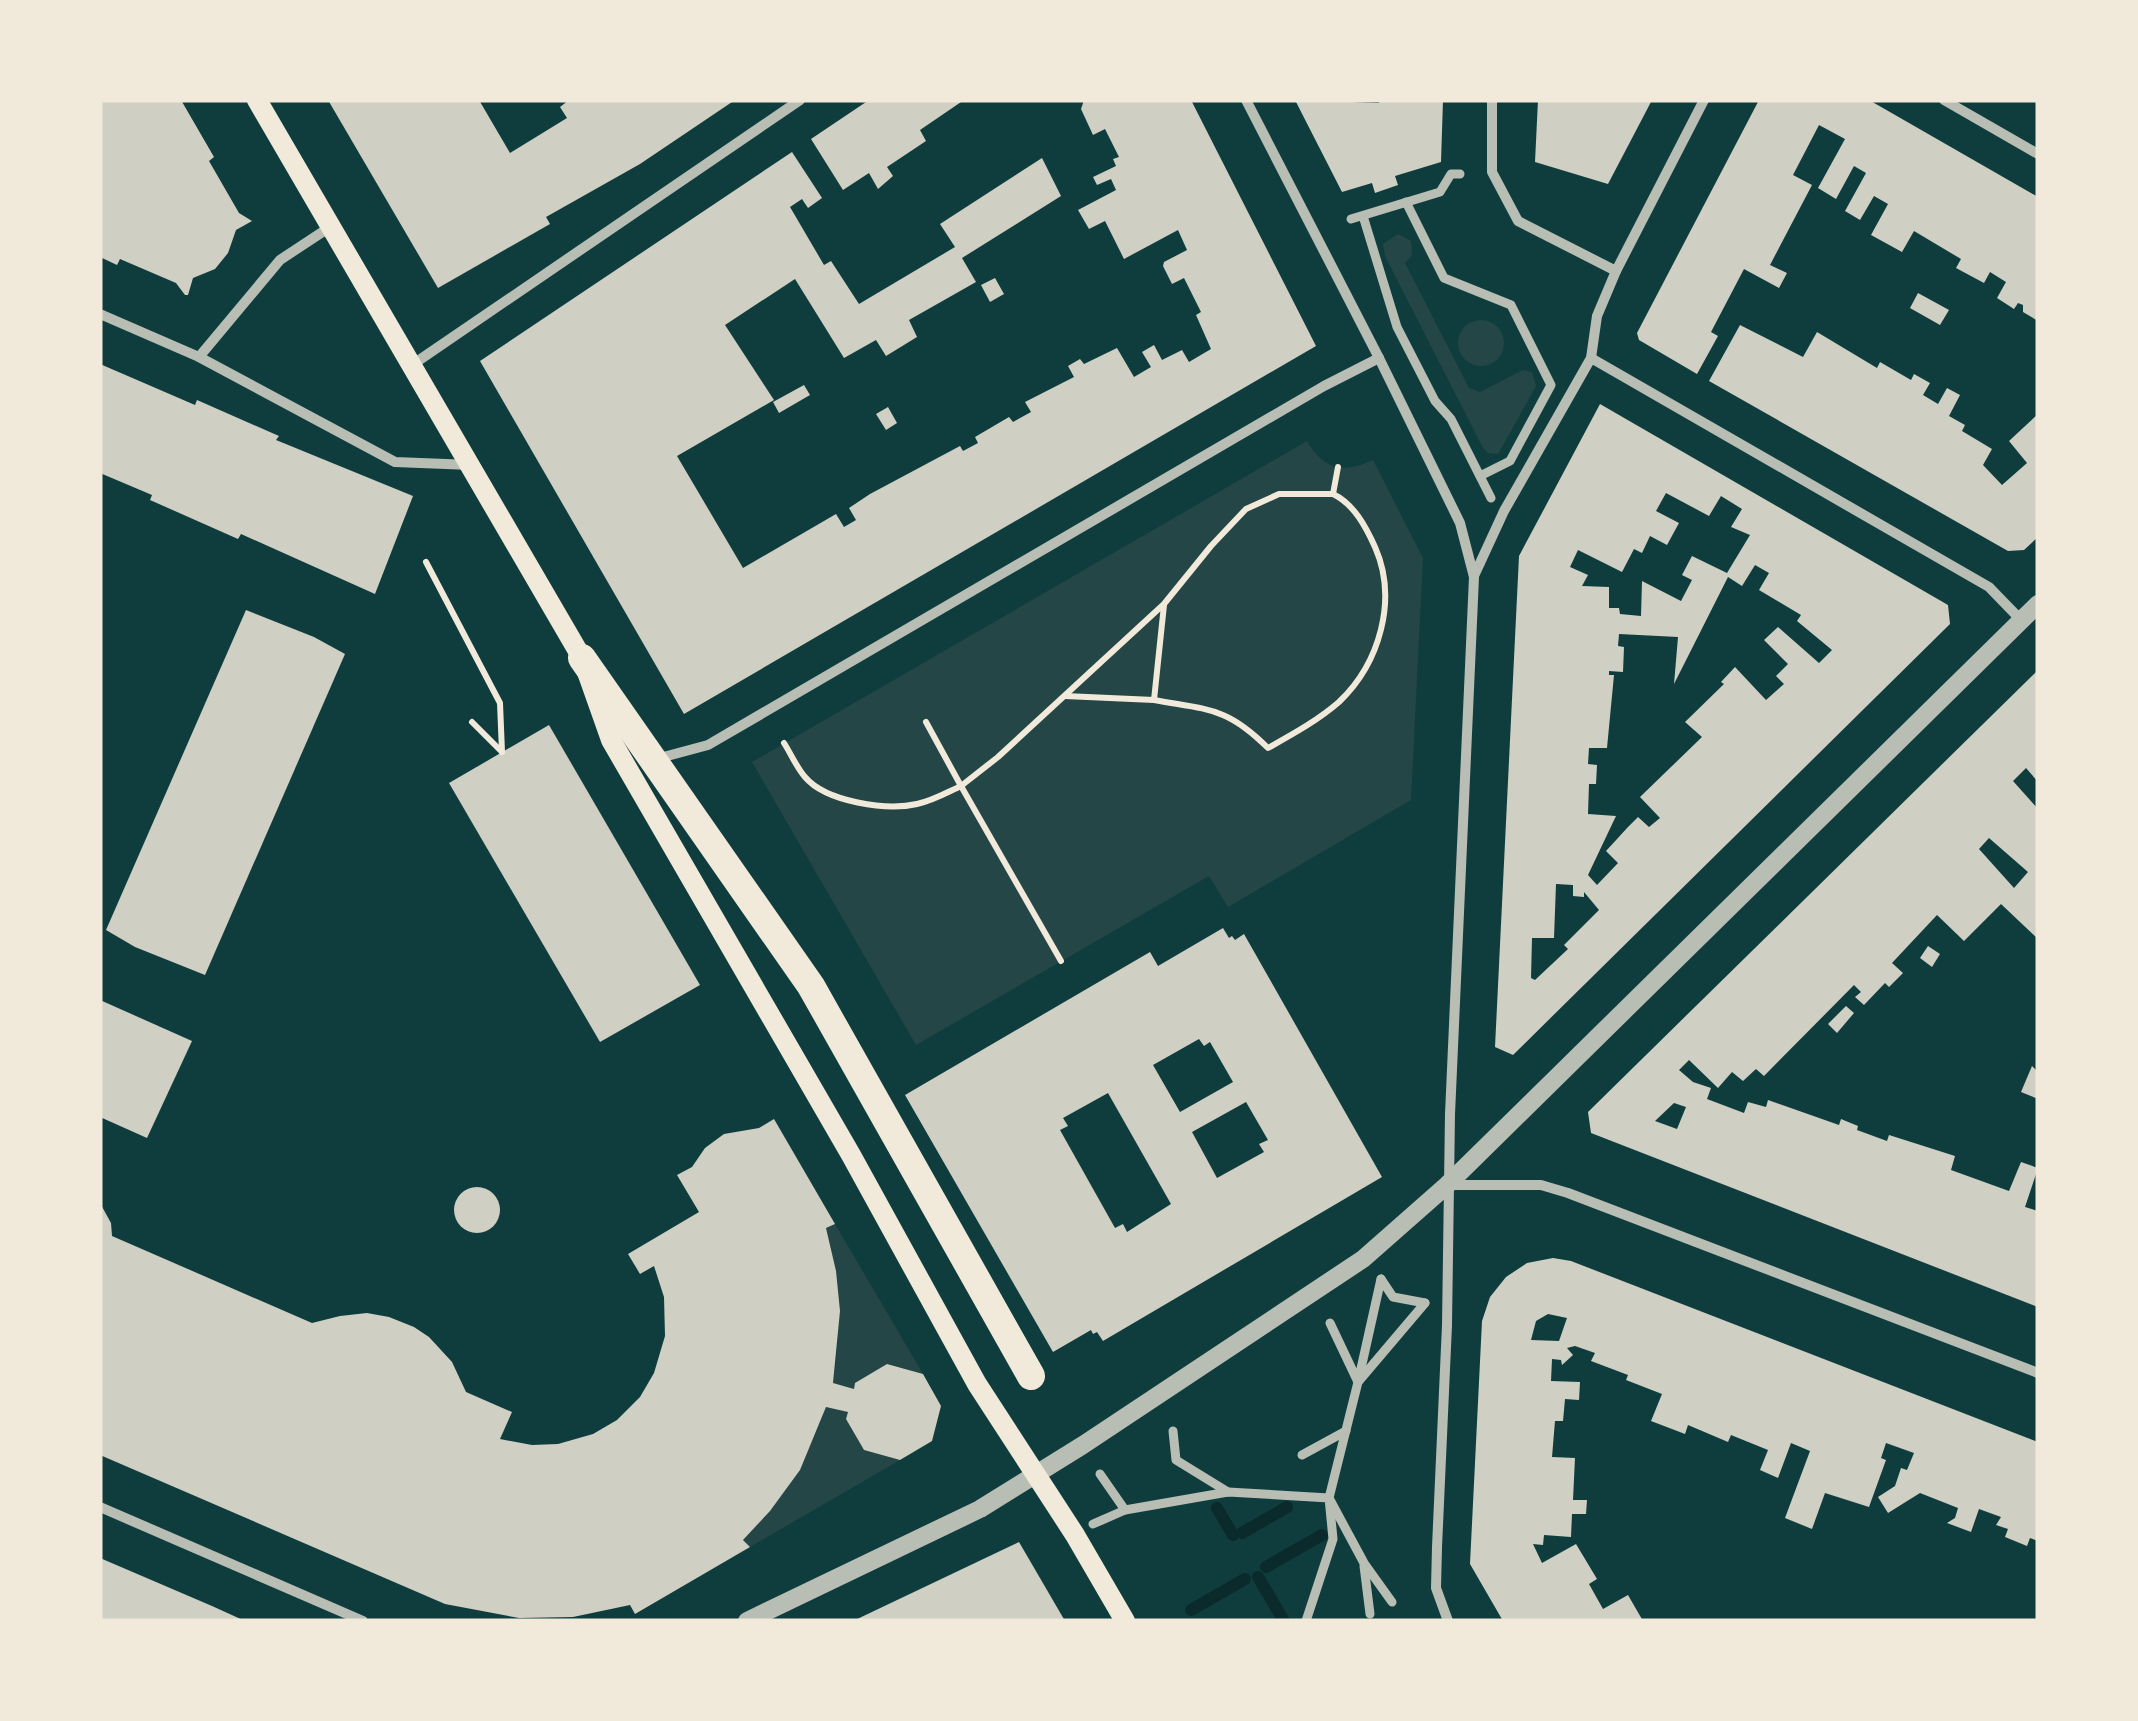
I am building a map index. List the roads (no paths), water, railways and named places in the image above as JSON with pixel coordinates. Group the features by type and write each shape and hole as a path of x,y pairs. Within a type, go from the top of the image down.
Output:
{"highway":[{"path":"582,658 811,986 1031,1376"}],"main road":[{"path":"257,100 582,658 611,740 851,1155 977,1384 1124,1621"}],"street":[{"path":"412,365 800,100"},
{"path":"1246,100 1460,523 1474,577 1447,1185 1447,1324 1436,1588 1448,1621"},
{"path":"1492,100 1492,172 1518,221 1616,270"},
{"path":"1474,577 1504,510 1591,358 1597,316 1616,270 1704,100"},
{"path":"1944,100 2038,154"},
{"path":"1351,219 1440,192 1450,174 1460,174"},
{"path":"1406,202 1444,278 1511,305 1551,385 1510,461 1480,476"},
{"path":"1362,216 1398,327 1491,498"},
{"path":"199,358 280,260 330,227"},
{"path":"100,314 199,358 396,462 472,465"},
{"path":"654,759 708,745 1324,386 1379,358"},
{"path":"1591,358 1989,587 2020,619"},
{"path":"747,1621 980,1509 1364,1259 1447,1185 2038,604"},
{"path":"1447,1185 1541,1185 1568,1193 2038,1374"},
{"path":"1306,1621 1332,1539 1329,1498 1382,1279 1393,1298 1425,1303 1358,1382"},
{"path":"1330,1323 1358,1382"},
{"path":"1173,1430 1176,1460 1228,1492"},
{"path":"1302,1456 1346,1431"},
{"path":"1100,1474 1126,1510"},
{"path":"1093,1524 1126,1510 1228,1492 1329,1498"},
{"path":"1329,1498 1364,1563 1392,1602"},
{"path":"100,1507 363,1621"},
{"path":"1364,1563 1370,1614"}],"waterway":[{"path":"1242,1533 1287,1507"},
{"path":"1217,1508 1233,1535"},
{"path":"1266,1567 1322,1535"},
{"path":"1258,1577 1284,1621"},
{"path":"1191,1610 1245,1579"}]}
